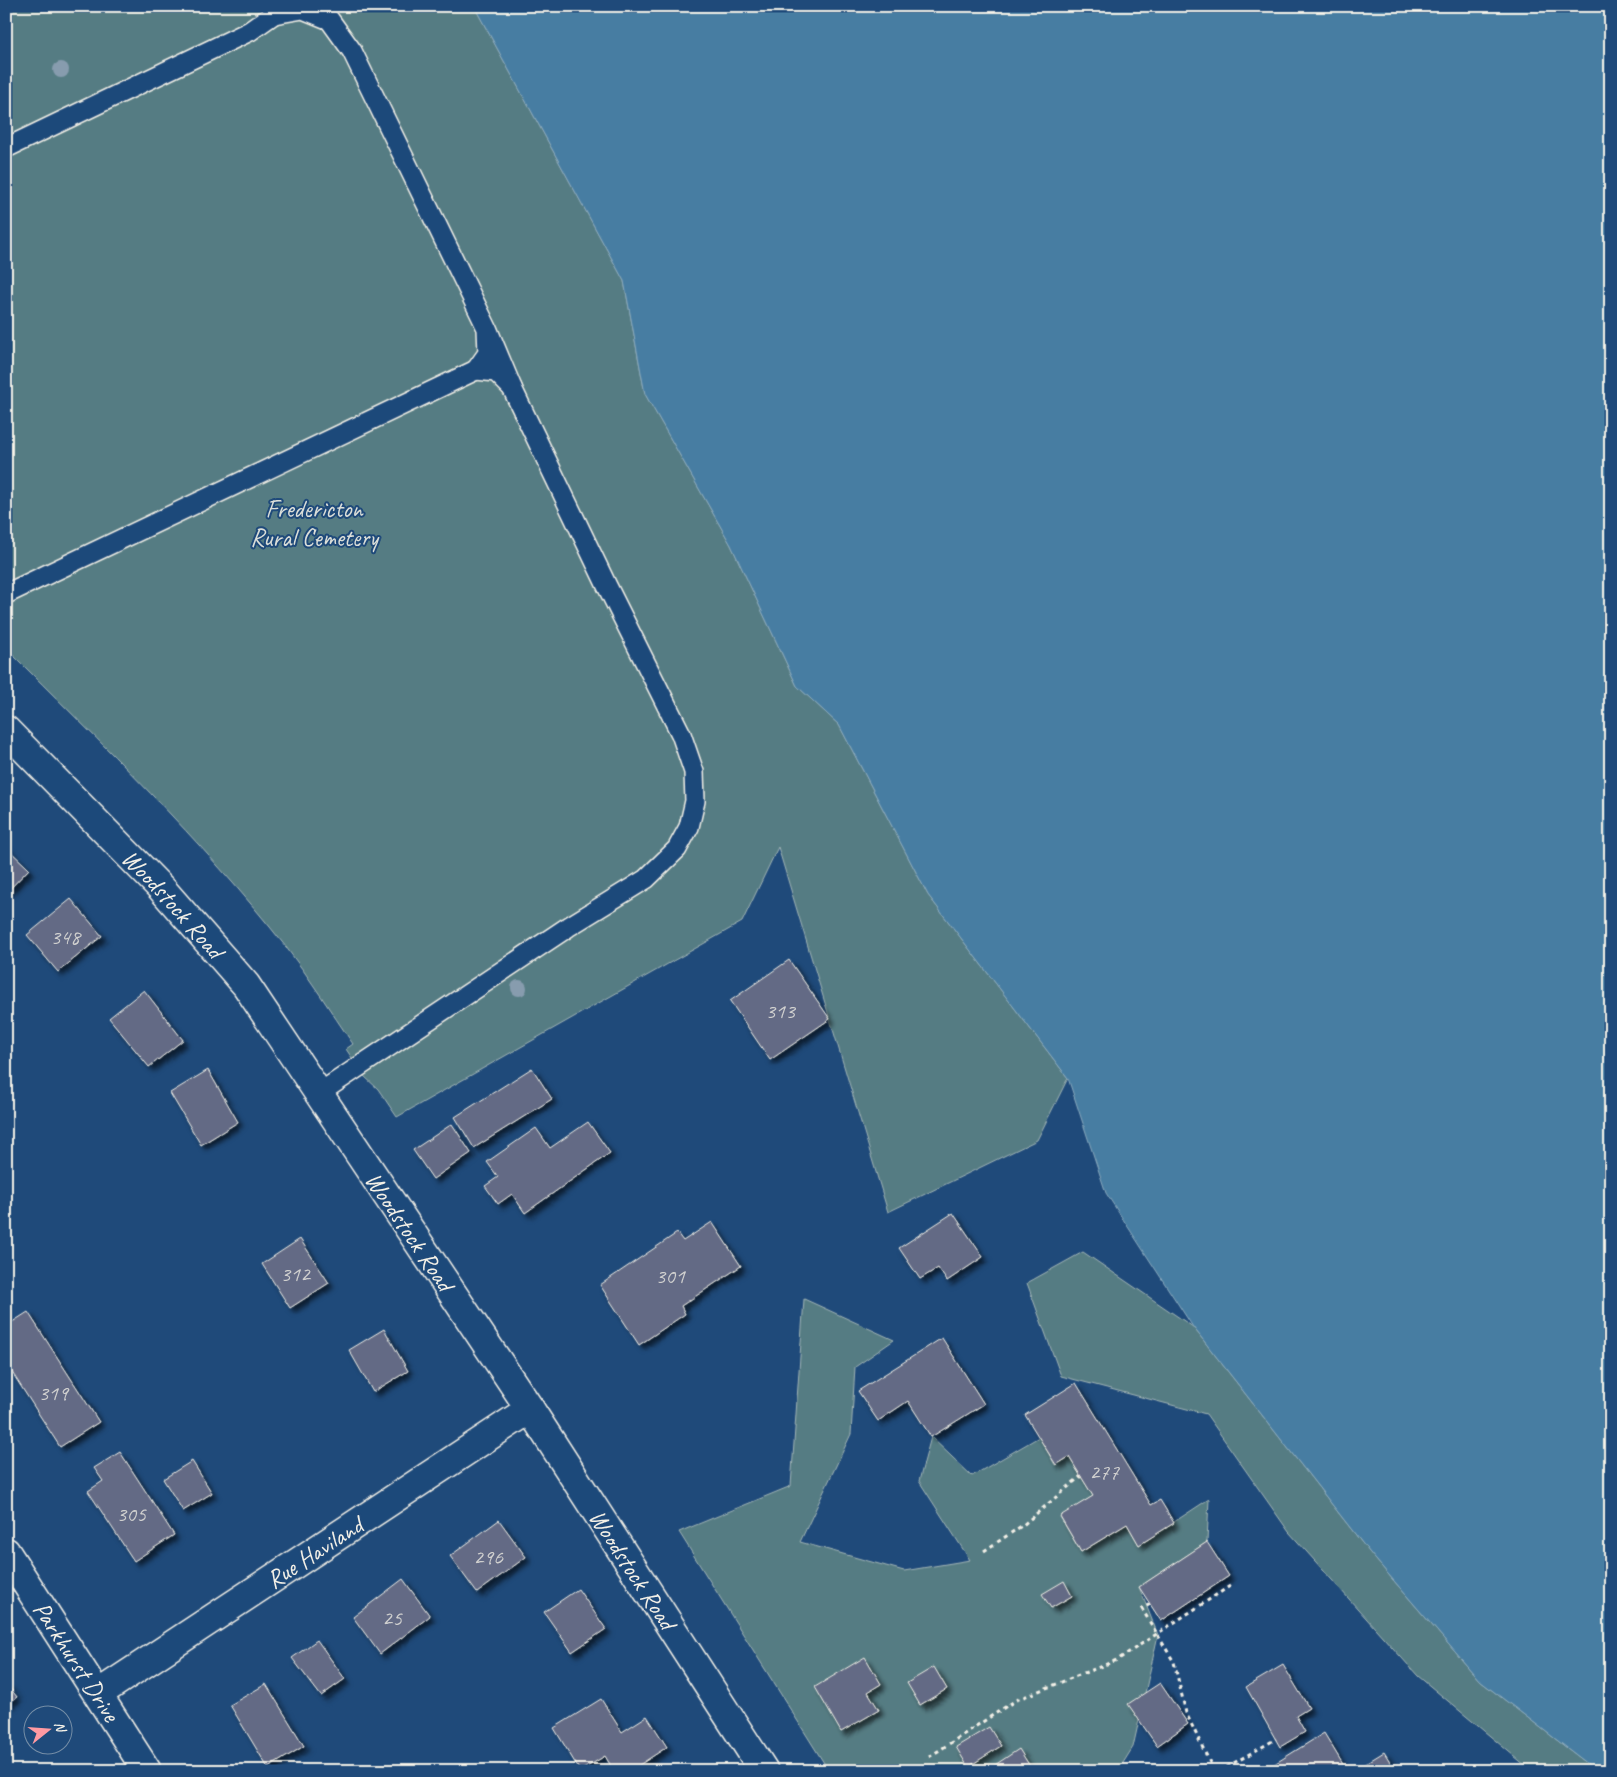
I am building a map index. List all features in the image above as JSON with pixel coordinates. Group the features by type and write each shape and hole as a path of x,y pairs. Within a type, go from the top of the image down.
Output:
{"main road":[{"name":"Woodstock Road","path":"6,730 162,889 246,985 530,1409 764,1771"},
{"name":"Rue Haviland","path":"98,1694 530,1409"},
{"name":"Parkhurst Drive","path":"7,1553 147,1771"}],"lane":[{"path":"6,148 250,31 277,10 303,9 322,13 352,50 487,328 512,388 606,586 681,734 694,772 695,801 689,827 677,848 646,879 568,927 318,1094"},
{"path":"10,589 476,370 488,353 487,328"},
{"path":"476,370 496,372 512,388"}],"path":[{"path":"984,1551 1023,1525 1081,1476"},
{"path":"930,1757 1016,1700 1117,1660 1158,1635 1230,1586"},
{"path":"1150,1604 1142,1609 1174,1662 1186,1713 1214,1770 1225,1768 1276,1739"}],"green space":[{"name":"Fredericton Rural Cemetery","path":"6,6 474,6 624,281 645,394 731,545 797,686 839,725 928,895 1068,1078 1037,1140 888,1212 778,847 742,922 397,1117 378,1089 364,1076 346,1049 353,1044 312,983 254,907 150,793 6,648"},
{"path":"1083,1252 1193,1327 1370,1553 1480,1681 1588,1764 1592,1771 1532,1771 1418,1676 1289,1532 1206,1414 1061,1376 1027,1283"},
{"path":"804,1299 894,1340 855,1367 851,1434 800,1542 904,1571 970,1560 919,1481 931,1437 972,1476 1039,1437 1055,1465 1069,1457 1093,1496 1060,1517 1081,1552 1127,1524 1139,1545 1209,1499 1207,1542 1139,1587 1158,1635 1133,1747 1118,1771 829,1771 679,1532 791,1486"}],"water":[{"path":"474,6 1611,6 1611,1771 1592,1771 1588,1764 1480,1681 1370,1553 1193,1327 1106,1193 1068,1078 928,895 839,725 797,686 731,545 645,394 624,281"}],"building":[{"path":"6,847 29,869 6,893"},
{"path":"71,899 102,936 58,972 27,935"},
{"path":"789,960 830,1019 770,1060 730,1001"},
{"path":"144,990 183,1040 149,1067 109,1018"},
{"path":"532,1068 552,1099 474,1148 455,1117"},
{"path":"208,1070 238,1122 201,1145 170,1093"},
{"path":"588,1122 610,1153 525,1213 512,1194 498,1204 485,1186 498,1177 487,1162 536,1128 550,1148"},
{"path":"452,1124 471,1153 433,1179 413,1150"},
{"path":"953,1213 983,1257 947,1281 938,1268 920,1279 899,1248"},
{"path":"712,1222 741,1266 681,1306 685,1314 639,1345 600,1285 677,1233 683,1241"},
{"path":"300,1239 329,1283 290,1308 262,1264"},
{"path":"28,1312 99,1422 60,1447 6,1363 6,1326"},
{"path":"384,1329 408,1371 373,1392 349,1350"},
{"path":"942,1338 984,1404 931,1437 908,1401 878,1421 858,1391"},
{"path":"1076,1383 1151,1505 1160,1500 1174,1523 1139,1545 1127,1524 1081,1552 1060,1516 1093,1496 1069,1457 1056,1465 1025,1415"},
{"path":"120,1452 174,1535 134,1561 88,1491 103,1481 94,1468"},
{"path":"192,1461 212,1493 183,1511 163,1479"},
{"path":"499,1520 526,1557 477,1593 450,1556"},
{"path":"1207,1542 1229,1576 1161,1621 1139,1587"},
{"path":"403,1579 430,1616 380,1654 353,1617"},
{"path":"1064,1581 1072,1596 1051,1608 1042,1594"},
{"path":"578,1589 606,1629 572,1652 544,1612"},
{"path":"317,1640 345,1679 321,1696 292,1658"},
{"path":"865,1657 881,1684 868,1692 879,1710 841,1732 815,1687"},
{"path":"1283,1665 1309,1708 1296,1716 1305,1732 1280,1747 1246,1687"},
{"path":"934,1667 947,1689 920,1705 907,1683"},
{"path":"6,1683 17,1697 6,1705"},
{"path":"1160,1683 1188,1724 1157,1746 1128,1704"},
{"path":"266,1684 304,1746 268,1768 230,1705"},
{"path":"601,1699 622,1732 647,1716 667,1747 630,1771 614,1771 605,1756 580,1771 554,1728"},
{"path":"989,1727 1001,1746 968,1767 956,1747"},
{"path":"1324,1733 1347,1771 1263,1771"},
{"path":"1019,1749 1033,1771 986,1771"},
{"path":"1384,1752 1392,1765 1383,1771 1353,1771"}]}
